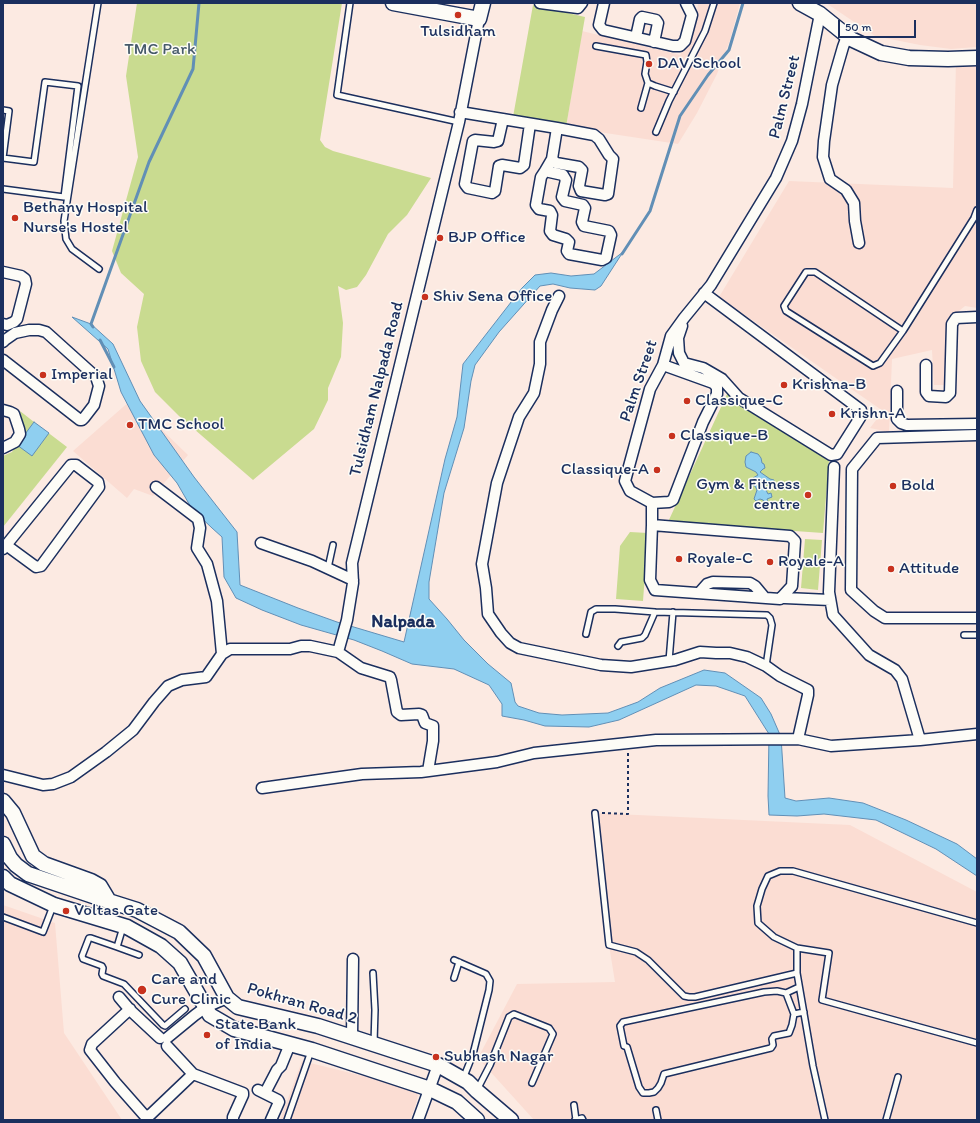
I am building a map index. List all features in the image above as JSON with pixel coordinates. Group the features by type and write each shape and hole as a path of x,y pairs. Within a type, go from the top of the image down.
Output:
{"main road":[{"path":"393,3 479,19 483,3"},
{"path":"800,3 820,14 850,39 881,53 909,58 977,58"},
{"path":"4,802 13,813 33,856 44,864 91,881 100,886 109,901"},
{"name":"Pokhran Road 2","path":"3,844 10,858 16,865 28,874 137,910 179,932 204,956 227,998 238,1007 318,1026 352,1036 438,1066 468,1082 512,1120"},
{"path":"3,877 10,884 54,905 128,927 161,946 180,963 210,1015 234,1029 312,1050 430,1089 456,1102 477,1120"},
{"path":"3,891 20,895 34,896"},
{"path":"82,914 88,895"}],"street":[{"path":"540,3 578,8 582,3"},
{"path":"604,3 599,25 603,30 673,46 680,46 685,41 692,15 686,3"},
{"name":"Palm Street","path":"652,503 630,491 625,481 650,389 663,365 671,336 704,293 712,285 776,178 792,141 802,104 820,14"},
{"path":"636,37 640,19 642,17 656,20 658,23 654,42"},
{"name":"Tulsidham Nalpada Road","path":"338,652 347,620 353,580 352,563 460,117 479,19"},
{"path":"847,36 832,85 823,157 830,179 846,190 854,203 855,221 859,243"},
{"path":"460,117 502,119 594,135 599,138 613,159 608,194 605,195 581,191 579,186 582,170 579,167 556,163 552,159"},
{"path":"502,119 498,141 475,140 473,142 465,184 468,188 492,193 495,191 499,166 502,165 520,168 524,165 530,124"},
{"path":"545,171 562,175 566,180 562,197 565,201 583,205 585,208 582,222 584,226 609,232 611,235 606,258 602,260 569,254 567,250 568,242 566,239 553,235 550,231 552,215 550,211 539,209 536,205 541,177 552,159 557,128"},
{"path":"3,272 21,276 26,284 17,319 14,322 5,324"},
{"path":"684,318 678,338 679,353 684,363 703,368 722,379 738,398 831,454 837,454 861,416 861,410 704,293"},
{"path":"559,296 540,342 540,364 534,393 519,417 497,483 482,564 488,614 510,643 519,648 601,665 631,667 669,661 700,652 730,653 748,657 766,666 780,676 808,690 798,739"},
{"path":"926,365 926,392 929,396 946,396 950,393 952,324 956,318 977,317"},
{"path":"5,324 15,333"},
{"path":"3,342 15,333 29,330 46,332 96,377 99,386 94,405 84,418 80,420 3,360"},
{"path":"663,365 713,383 718,387 717,394 703,422 673,500 669,502 652,503 650,580 655,590 765,598 829,596"},
{"path":"897,391 897,419 901,423 907,425 977,424"},
{"path":"3,410 14,414 20,434 15,442 3,448"},
{"path":"977,435 878,438 873,443 852,469 851,590 874,611 885,618 977,618"},
{"path":"71,465 76,465 98,482 99,487 41,566 36,567 5,547 71,465"},
{"path":"834,467 829,596 833,615 869,655 895,670 902,679 920,740"},
{"path":"156,487 198,519 200,528 198,548 207,564 217,600 222,654"},
{"path":"652,526 790,536 795,541 792,586 783,598"},
{"path":"261,543 312,561 353,580"},
{"path":"3,774 43,786 71,777 106,752 133,730 168,686 182,680 206,676 222,654 230,649 290,649 301,646 310,646 338,652 361,668 390,676 397,712 401,715 422,715 425,724 433,726 433,742 428,771"},
{"path":"262,788 362,774 421,772 497,762 534,753 656,740 798,739 831,746 920,740 977,734"},
{"path":"352,1036 353,959"},
{"path":"119,997 130,1009 165,1040 193,1074 243,1093 233,1120"},
{"path":"165,1040 194,1015 227,998"},
{"path":"130,1009 92,1044 90,1050 115,1082 145,1116 150,1115 193,1074"},
{"path":"271,1120 279,1102 278,1100 262,1092 281,1066 290,1044"},
{"path":"418,1120 438,1066"}],"lane":[{"path":"98,3 64,222 66,239 72,249 99,269"},
{"path":"350,3 338,95 460,117"},
{"path":"656,132 674,92 705,31 714,3"},
{"path":"596,46 646,55 647,62 645,74 648,82 641,108"},
{"path":"3,110 9,111 3,158 34,162 45,82 85,87"},
{"path":"648,82 655,86 674,92"},
{"path":"3,189 64,197 78,86"},
{"path":"903,332 815,272 806,272 784,306 786,311 873,366 880,363 903,332 974,218 977,210"},
{"path":"328,568 333,545"},
{"path":"586,634 590,612 596,609 767,615 770,618 772,625 766,666"},
{"path":"618,646 621,642 642,638 645,635 655,612"},
{"path":"669,661 673,612"},
{"path":"964,635 977,635"},
{"path":"595,813 609,945 636,952 648,960 684,996 689,997 709,994 797,973"},
{"path":"977,923 793,871 780,871 768,876 756,906 758,923 774,937 797,948 828,953 822,1000 977,1043"},
{"path":"3,917 43,932 54,905"},
{"path":"117,947 123,926"},
{"path":"139,955 88,938 82,956 83,959 102,966 103,976 124,984 162,1025 165,1026 185,1009"},
{"path":"797,948 797,973 799,987 813,1066 825,1120"},
{"path":"454,978 456,961 486,974 490,981 473,1054 463,1080"},
{"path":"372,973 375,1010 374,1044"},
{"path":"786,993 794,1014 792,1025 789,1033 774,1036 772,1039 771,1048 664,1074 661,1083 654,1092 643,1093 639,1087 627,1047 624,1046 620,1026 623,1022 764,992 776,991 786,993 799,987"},
{"path":"709,994 711,1003"},
{"path":"794,1014 804,1012"},
{"path":"477,1091 490,1065 509,1016 514,1014 550,1028 553,1034 532,1083"},
{"path":"287,1120 312,1050"},
{"path":"886,1120 898,1077"},
{"path":"574,1105 575,1120 582,1118 583,1120"},
{"path":"656,1110 658,1120"}],"path":[{"path":"595,813 628,814 628,751"}],"shaded area":[{"name":"DAV School","path":"698,3 740,3 730,40 717,74 697,113 678,144 566,127 582,31 680,55 689,42 697,14"},
{"path":"826,3 977,3 977,47 951,49 920,45 875,36"},
{"path":"956,62 973,66 977,65 977,308 965,306 949,319 947,385 934,385 932,350 892,359 889,432 870,428 883,411 719,297 789,181 953,188"},
{"name":"TMC School","path":"131,400 188,455 153,496 134,489 127,498 73,451"},
{"path":"595,813 850,825 977,892 977,1120 534,1120 478,1058 517,984 615,982 609,945"},
{"path":"3,905 55,923 64,1033 122,1120 3,1120"},
{"path":"302,1061 412,1088 418,1095 410,1120 280,1120"}],"green space":[{"name":"TMC Park","path":"137,3 342,3 320,140 325,147 333,151 431,178 407,215 388,234 366,275 357,287 346,290 338,286 343,323 341,357 328,388 328,400 314,429 253,480 179,416 155,392 141,361 137,327 144,294 121,273 112,251 138,157 126,76"},
{"path":"533,5 585,17 566,127 513,117"},
{"path":"727,394 829,461 823,533 668,522"},
{"path":"20,411 67,447 3,527 3,456 12,452 25,432"},
{"path":"630,532 648,533 643,601 616,599 620,546"},
{"path":"805,539 822,540 818,590 801,588"}],"water":[{"path":"623,252 601,286 595,290 570,288 553,284 540,286 499,332 475,365 464,428 444,493 429,582 429,599 464,640 488,664 511,683 515,702 518,706 539,713 562,715 608,713 638,702 660,688 704,670 725,673 761,698 771,714 781,737 785,798 796,801 829,798 863,803 906,820 957,844 977,859 977,876 936,849 876,820 824,814 797,816 769,815 769,734 745,696 716,686 696,685 619,720 589,727 545,726 502,716 502,704 489,685 454,669 412,664 354,640 301,625 236,598 224,577 222,537 192,509 177,483 154,455 121,392 108,349 72,317 91,324 113,344 140,401 194,477 237,532 240,585 337,622 404,642 445,459 457,417 463,364 522,288 535,275 551,273 571,276 594,274"},
{"path":"34,422 49,433 32,456 17,445"},
{"path":"751,452 758,454 762,463 764,464 765,468 760,472 774,480 773,483 764,484 763,487 768,494 771,493 772,497 767,499 768,505 763,500 760,499 756,501 754,499 757,490 755,486 752,485 752,482 753,478 758,475 756,472 746,467 745,462 746,456"}],"waterway":[{"path":"93,327 91,324 149,162 193,69 199,3"},
{"path":"622,254 650,211 680,116 708,75 729,50 743,3"},
{"path":"100,340 114,367"}],"place":[{"name":"Tulsidham","path":"458,15"},
{"name":"DAV School","path":"649,64"},
{"name":"Bethany Hospital Nurse's Hostel","path":"15,218"},
{"name":"BJP Office","path":"440,238"},
{"name":"Shiv Sena Office","path":"425,297"},
{"name":"Imperial","path":"43,375"},
{"name":"Krishna-B","path":"784,385"},
{"name":"Classique-C","path":"687,401"},
{"name":"Krishn-A","path":"832,414"},
{"name":"TMC School","path":"130,425"},
{"name":"Classique-B","path":"672,436"},
{"name":"Classique-A","path":"657,470"},
{"name":"Bold","path":"893,486"},
{"name":"Gym & Fitness centre","path":"808,495"},
{"name":"Royale-C","path":"679,559"},
{"name":"Royale-A","path":"770,562"},
{"name":"Attitude","path":"891,569"},
{"name":"Voltas Gate","path":"66,911"},
{"name":"Care and Cure Clinic","path":"142,990"},
{"name":"State Bank of India","path":"207,1035"},
{"name":"Subhash Nagar","path":"436,1057"}],"district":[{"name":"Nalpada","path":"403,622"}]}
